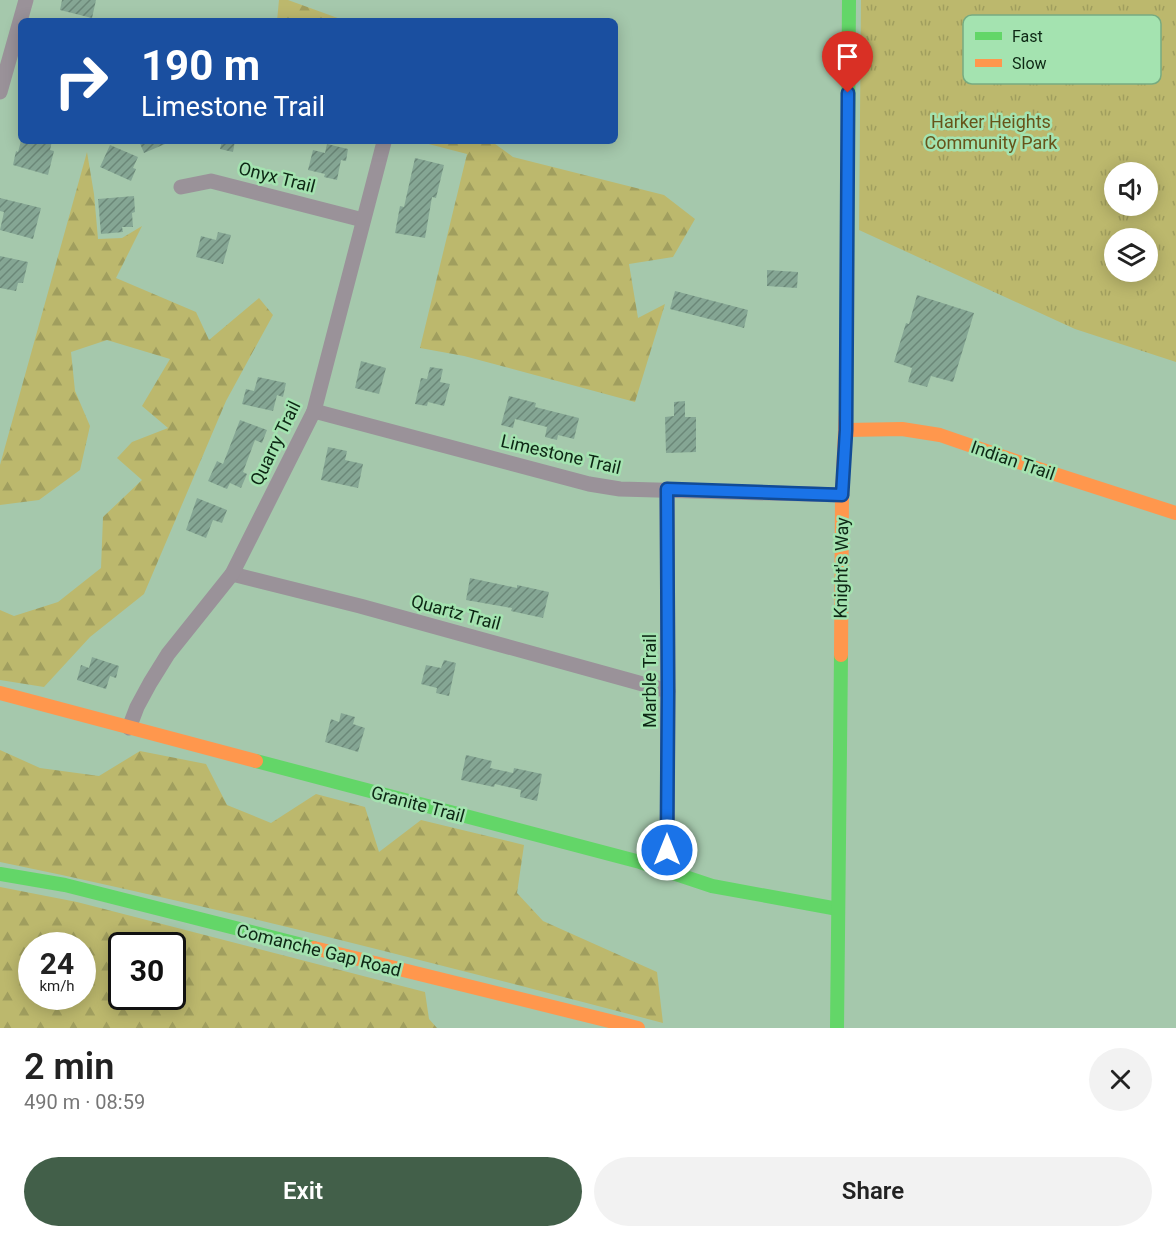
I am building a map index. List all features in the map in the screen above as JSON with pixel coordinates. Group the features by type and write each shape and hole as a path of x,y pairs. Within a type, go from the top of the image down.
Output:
{"street":[{"path":"21,18 26,0"},
{"name":"Knight's Way","path":"837,1028 842,495 846,430 849,0"},
{"path":"0,92 18,28"},
{"name":"Quarry Trail","path":"129,728 137,707 168,654 232,574 314,411 383,144"},
{"name":"Onyx Trail","path":"181,187 211,181 363,220"},
{"name":"Limestone Trail","path":"314,411 589,484 620,489 842,495"},
{"name":"Indian Trail","path":"846,430 902,429 940,435 1176,513"},
{"name":"Marble Trail","path":"667,489 667,872"},
{"name":"Quartz Trail","path":"232,574 360,606 668,691"},
{"name":"Granite Trail","path":"0,693 628,859 712,886 838,909"},
{"name":"Comanche Gap Road","path":"0,874 65,885 638,1028"}],"green space":[{"path":"279,0 288,0 338,18 277,18"},
{"name":"Harker Heights Community Park","path":"861,0 1176,0 1176,362 1075,329 859,230"},
{"path":"429,144 495,144 513,157 664,195 695,219 673,257 629,264 638,318 665,304 635,402 464,356 420,348 467,154"},
{"path":"87,152 98,239 122,238 142,226 116,278 196,312 209,340 259,298 273,315 226,401 144,594 90,637 44,687 0,680 0,610 14,616 58,602 101,568 103,517 142,480 117,458 132,442 168,428 142,406 170,359 107,340 71,352 75,391 90,426 80,470 39,500 0,505 0,465"},
{"path":"0,750 40,768 99,776 140,751 206,764 227,805 271,823 316,794 365,807 379,852 421,820 524,845 517,893 543,921 657,972 663,1023 250,918 0,862"},
{"path":"0,887 77,902 425,992 429,1019 437,1028 0,1028"}],"building":[{"path":"62,0 96,0 92,18 60,10"},
{"path":"20,144 51,144 50,150 54,151 48,175 13,165 16,151 18,152"},
{"path":"140,144 165,144 144,153"},
{"path":"221,144 234,144 233,152 220,149"},
{"path":"327,144 348,149 346,161 341,160 337,180 308,170 313,150 325,153"},
{"path":"110,145 138,157 131,181 100,167"},
{"path":"415,158 444,165 436,198 432,197 425,238 395,233 400,206 404,207"},
{"path":"134,196 133,227 122,227 123,232 101,234 98,199"},
{"path":"0,198 41,208 33,239 0,230 4,212 0,211"},
{"path":"218,232 231,235 223,264 196,257 201,236 216,240"},
{"path":"0,256 28,262 23,283 18,283 16,291 0,288"},
{"path":"767,270 798,272 797,288 767,286"},
{"path":"675,291 748,310 744,328 670,309"},
{"path":"917,295 974,313 953,382 931,376 927,387 908,382 912,368 894,362 906,323 909,324"},
{"path":"361,361 386,368 379,394 355,388"},
{"path":"430,367 443,369 440,382 450,384 444,406 428,402 427,406 415,404 421,378 427,379"},
{"path":"258,377 286,383 283,397 277,395 273,411 242,404 246,389 254,391"},
{"path":"509,396 536,403 535,407 579,418 574,439 558,435 557,440 545,437 547,427 515,419 513,428 501,425"},
{"path":"685,401 685,417 696,417 696,452 666,453 665,417 674,416 674,402"},
{"path":"240,420 267,430 262,443 255,440 243,472 247,474 241,488 230,483 227,489 208,481 217,461 223,464"},
{"path":"328,447 347,451 345,460 363,464 358,488 321,480"},
{"path":"197,498 227,510 222,523 213,520 206,538 186,530"},
{"path":"470,578 549,592 543,618 511,611 512,608 466,600"},
{"path":"92,657 119,666 116,678 110,676 106,689 77,680 81,665 89,668"},
{"path":"444,660 456,663 449,696 436,693 437,688 421,684 426,665 441,668"},
{"path":"341,713 355,717 353,724 365,728 358,752 325,742 331,719 339,722"},
{"path":"466,755 492,761 490,768 513,773 514,768 542,774 537,801 520,797 521,790 461,780"}],"traffic: fast":[{"path":"846,409 849,0"},
{"path":"837,1028 841,655"},
{"path":"256,761 640,862 712,886 838,909"},
{"path":"0,874 65,885 314,948"}],"traffic: slow":[{"path":"841,655 842,495 846,409"},
{"path":"846,430 902,429 940,435 1176,513"},
{"path":"0,693 256,761"},
{"path":"314,948 638,1028"}],"route":[{"path":"667,850 667,489 842,495 846,430 848,93"}]}
